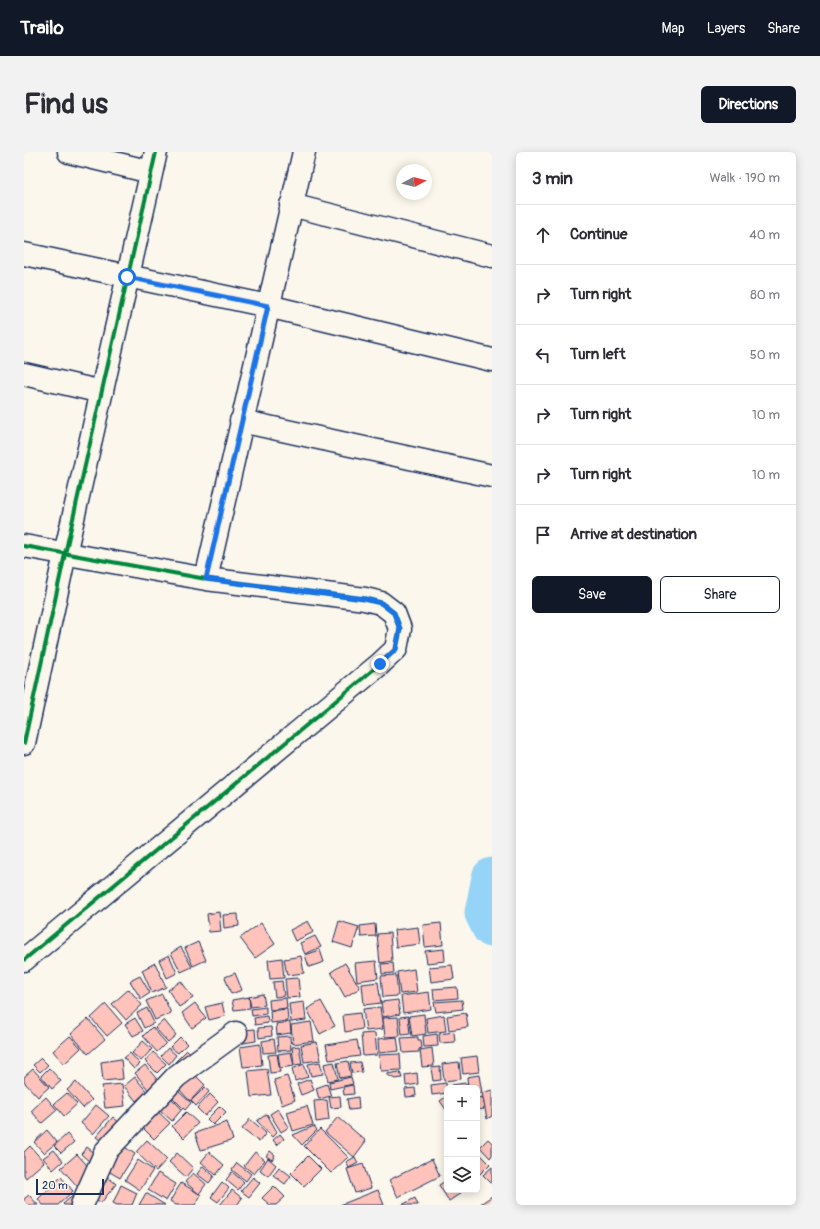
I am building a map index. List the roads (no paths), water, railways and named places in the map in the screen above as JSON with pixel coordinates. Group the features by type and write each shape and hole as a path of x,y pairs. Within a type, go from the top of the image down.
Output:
{"street":[{"path":"24,743 65,554 154,162 69,152"},
{"path":"206,579 241,421 304,152"},
{"path":"291,205 492,256"},
{"path":"24,254 268,306 492,360"},
{"path":"24,374 102,392"},
{"path":"241,421 492,476"},
{"path":"24,546 206,579 365,599 381,603 394,613 400,629 396,649 24,960"},
{"path":"82,1205 106,1152 176,1076 236,1033"}],"waterway":[{"path":"492,878 485,913 492,927"}]}
